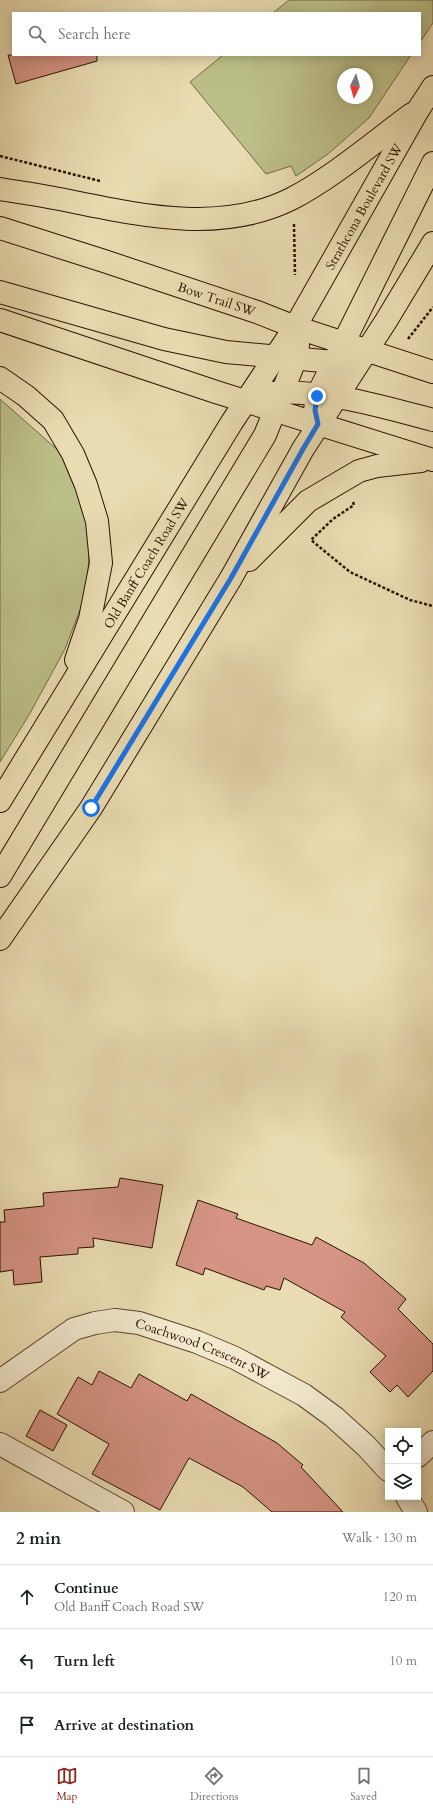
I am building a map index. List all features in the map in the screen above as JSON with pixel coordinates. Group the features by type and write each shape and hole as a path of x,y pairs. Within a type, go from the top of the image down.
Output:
{"main road":[{"name":"Strathcona Boulevard SW","path":"295,327 418,110 433,87"},
{"path":"0,189 53,198 112,211 156,217 206,219 250,213 291,199 316,184 418,110"},
{"path":"0,940 91,808 231,578 318,424 327,396 334,362 433,163"},
{"name":"Bow Trail SW","path":"0,228 127,268 257,312 295,327 433,372"},
{"path":"327,396 368,350 433,243"},
{"path":"0,292 164,339 226,352 334,362 368,350"},
{"path":"0,320 247,401 268,393 318,424 433,460"},
{"name":"Old Banff Coach Road SW","path":"0,801 232,422 247,401 286,357 295,327"},
{"path":"0,876 261,442 279,401 286,357"},
{"path":"0,378 26,396 53,420 73,454 86,485 97,521 101,563 100,570 90,619 62,700"},
{"path":"279,401 327,396 365,402 433,420"},
{"path":"231,578 308,501 359,471 385,465 433,460"}],"street":[{"name":"Coachwood Crescent SW","path":"0,1381 74,1329 95,1323 115,1320 139,1323 197,1342 235,1358 304,1395 334,1417 366,1446 385,1467"},
{"path":"421,1453 433,1442"},
{"path":"0,1444 123,1512"},
{"path":"409,1500 416,1512"}],"path":[{"path":"0,156 102,181"},
{"path":"294,222 296,280"},
{"path":"412,332 433,307"},
{"path":"350,496 354,505 332,519 311,540 350,572 410,600 433,606"}],"green space":[{"path":"289,0 433,0 433,23 421,41 421,12 274,12"},
{"path":"222,56 410,56 369,118 328,154 296,176 291,166 266,174 190,82"},
{"path":"0,399 60,452 80,488 91,532 86,594 65,649 29,715 0,762"}],"building":[{"path":"8,55 97,56 97,61 16,84"},
{"path":"120,1178 163,1185 152,1248 93,1238 94,1247 78,1248 78,1254 40,1257 42,1282 14,1285 13,1270 0,1272 0,1222 5,1222 4,1210 44,1206 43,1193 118,1187"},
{"path":"198,1200 238,1214 236,1218 312,1245 316,1237 364,1263 406,1299 398,1309 433,1344 433,1371 408,1397 397,1385 390,1392 370,1372 386,1356 341,1317 345,1312 284,1278 280,1290 266,1286 264,1290 205,1268 203,1275 176,1265"},
{"path":"99,1371 131,1388 139,1374 187,1401 191,1394 277,1443 303,1465 301,1467 343,1512 272,1512 243,1487 189,1458 160,1510 92,1474 109,1444 57,1414 78,1377 92,1385"},
{"path":"40,1410 67,1425 53,1451 26,1436"}],"route":[{"path":"91,808 231,578 318,424 315,410 317,396"}]}
